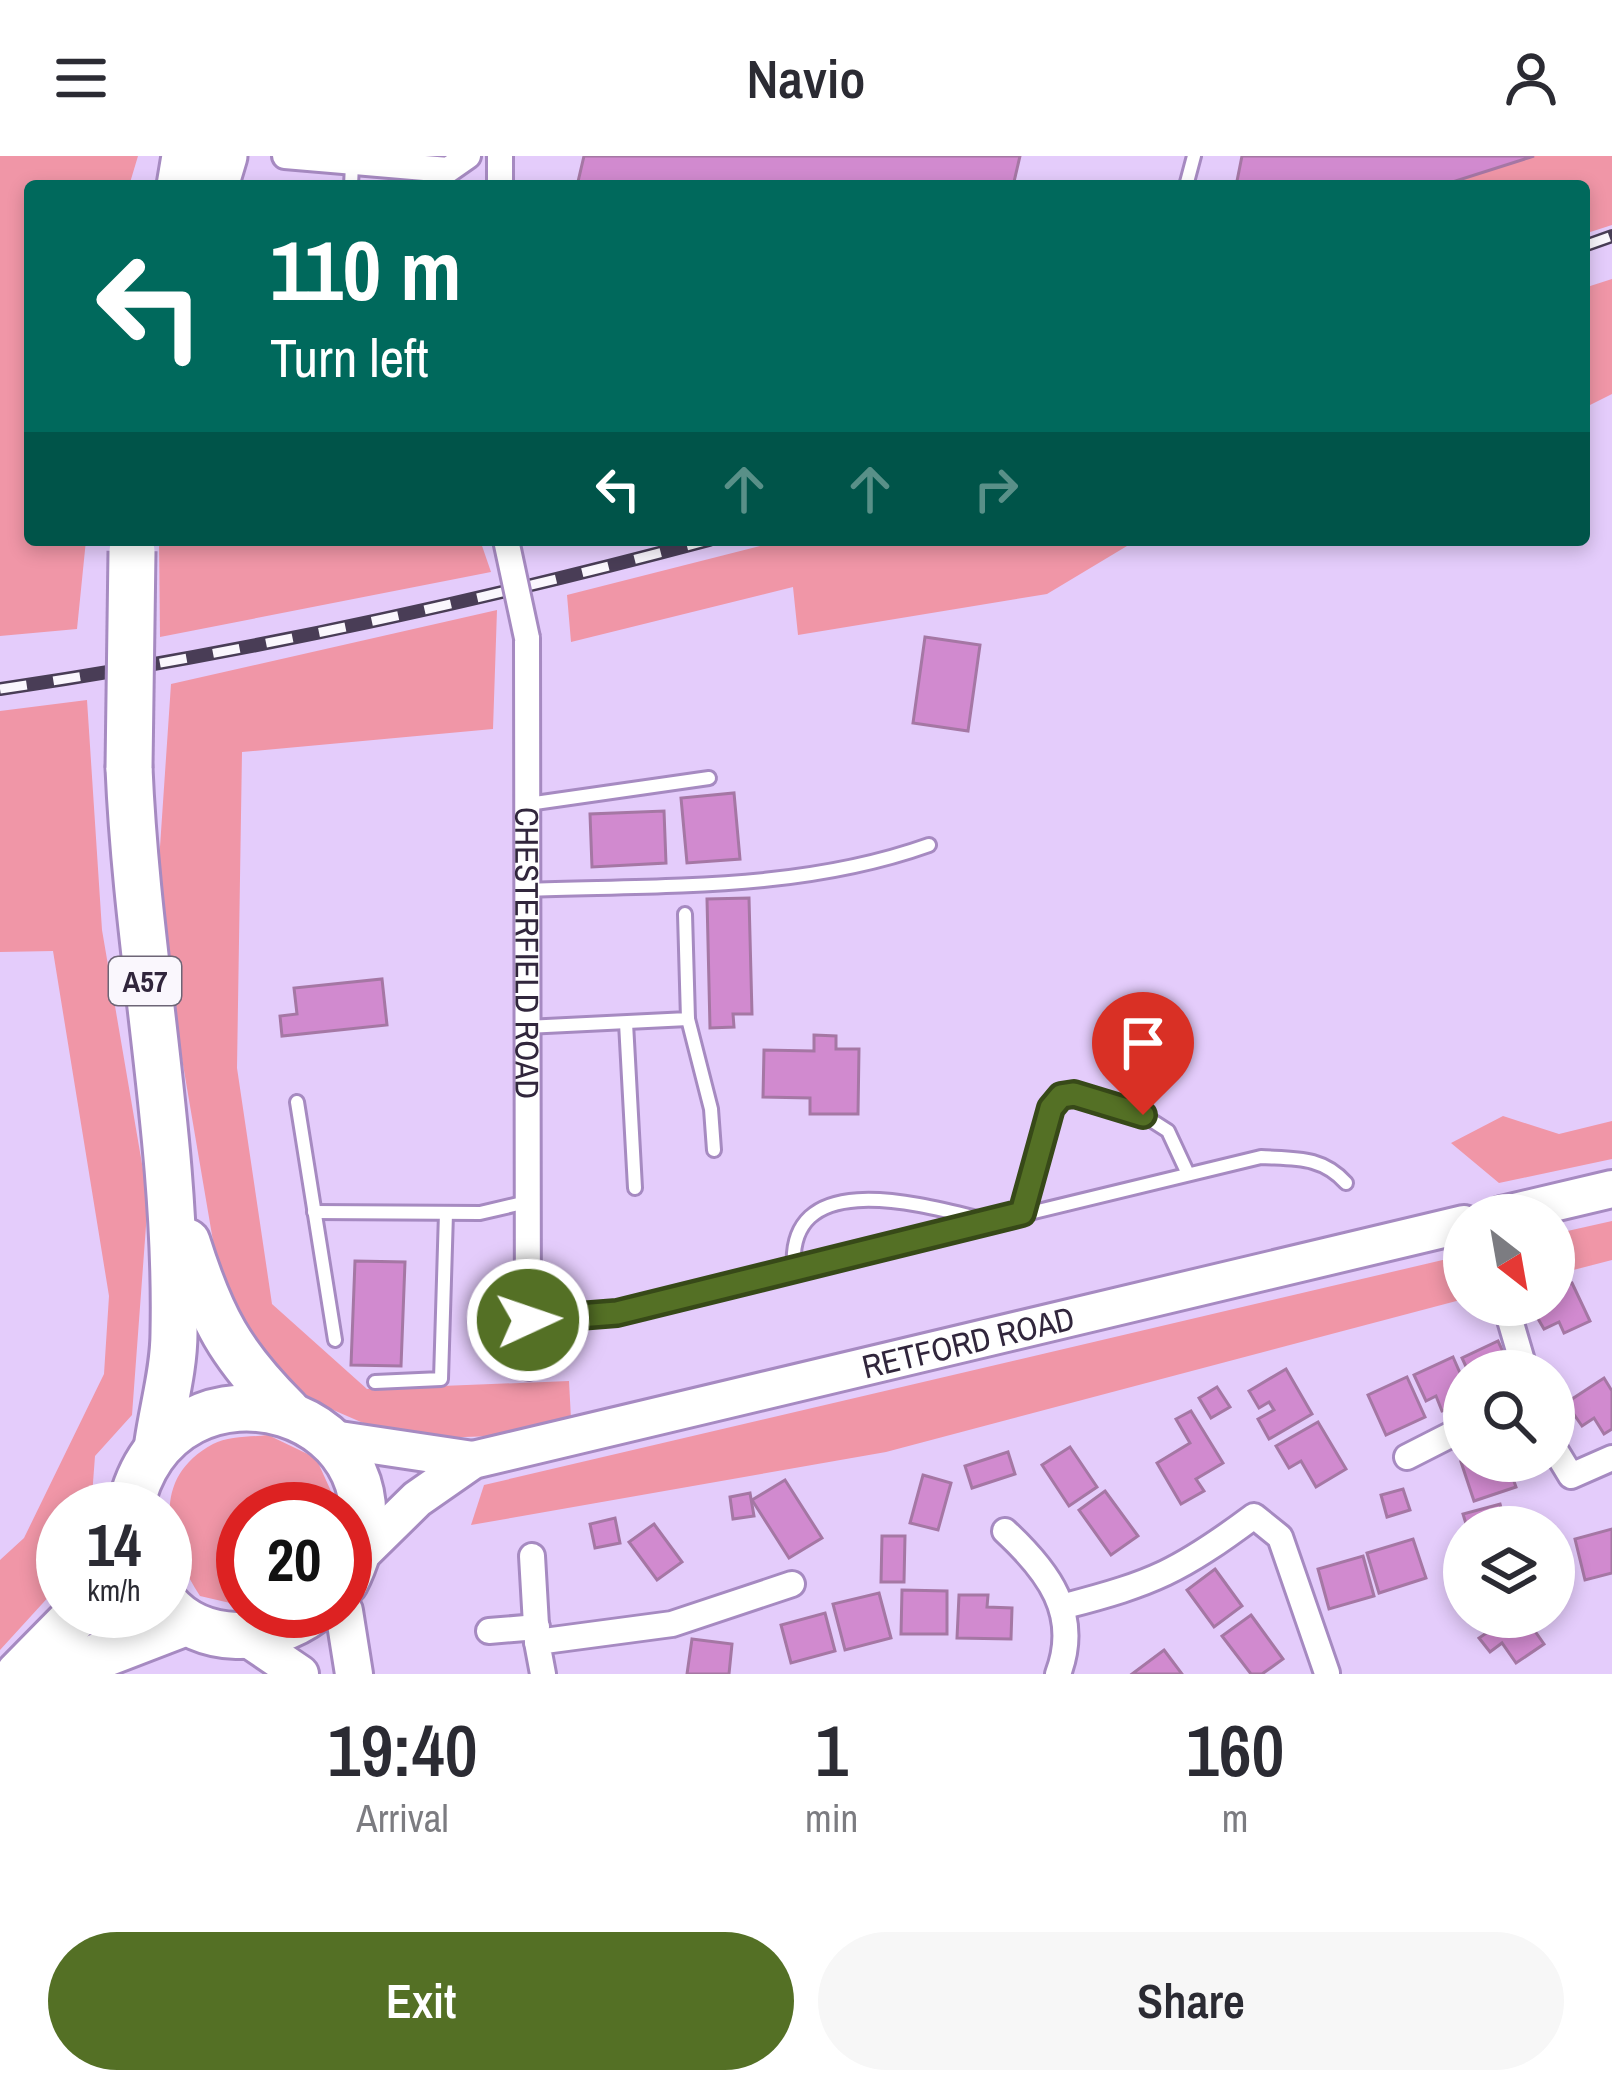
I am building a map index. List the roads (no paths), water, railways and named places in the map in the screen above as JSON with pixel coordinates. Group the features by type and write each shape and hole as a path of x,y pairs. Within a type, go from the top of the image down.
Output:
{"highway":[{"name":"A57","path":"133,546 128,768 139,933 171,1193 174,1338 158,1442 135,1482"},
{"name":"A57","path":"171,1193 218,1330 245,1369 287,1411 326,1438 356,1472 358,1482"},
{"path":"158,1442 207,1415 249,1407 287,1411"},
{"path":"20,1674 55,1638"},
{"path":"52,1674 125,1638"}],"main road":[{"path":"1575,1198 1612,1189"},
{"name":"RETFORD ROAD","path":"372,1547 417,1499 473,1460 1443,1229"},
{"name":"RETFORD ROAD","path":"326,1438 473,1460"},
{"path":"247,1638 300,1674"},
{"path":"348,1638 354,1674"}],"street":[{"path":"285,156 351,175 379,176 448,170 468,156"},
{"name":"CHESTERFIELD ROAD","path":"507,546 527,638 528,1367"},
{"path":"1407,1457 1443,1439"},
{"path":"1575,1474 1612,1458"},
{"path":"1064,1606 1144,1586 1182,1569 1254,1516 1280,1537 1327,1673"},
{"path":"1005,1531 1039,1562 1064,1606 1065,1655 1058,1674"},
{"path":"532,1556 543,1674"},
{"path":"489,1631 537,1634 672,1624 792,1584"}],"lane":[{"path":"527,804 709,778"},
{"path":"525,890 792,880 873,866 929,845"},
{"path":"685,914 688,1019 711,1109 714,1150"},
{"path":"525,1028 688,1019"},
{"path":"626,1023 635,1188"},
{"path":"1022,1213 1051,1108 1061,1096 1074,1094 1143,1115 1168,1131 1181,1148 1188,1174"},
{"path":"296,1102 334,1340"},
{"path":"528,1320 617,1313 1261,1157 1315,1160 1332,1167 1346,1183"},
{"path":"794,1269 792,1246 802,1222 823,1205 847,1200 921,1204 986,1221"},
{"path":"314,1212 480,1213 527,1202"},
{"path":"375,1382 434,1382 444,1372 446,1213"}],"railway":[{"path":"1590,244 1612,236"},
{"path":"0,689 357,625 686,546"}]}
